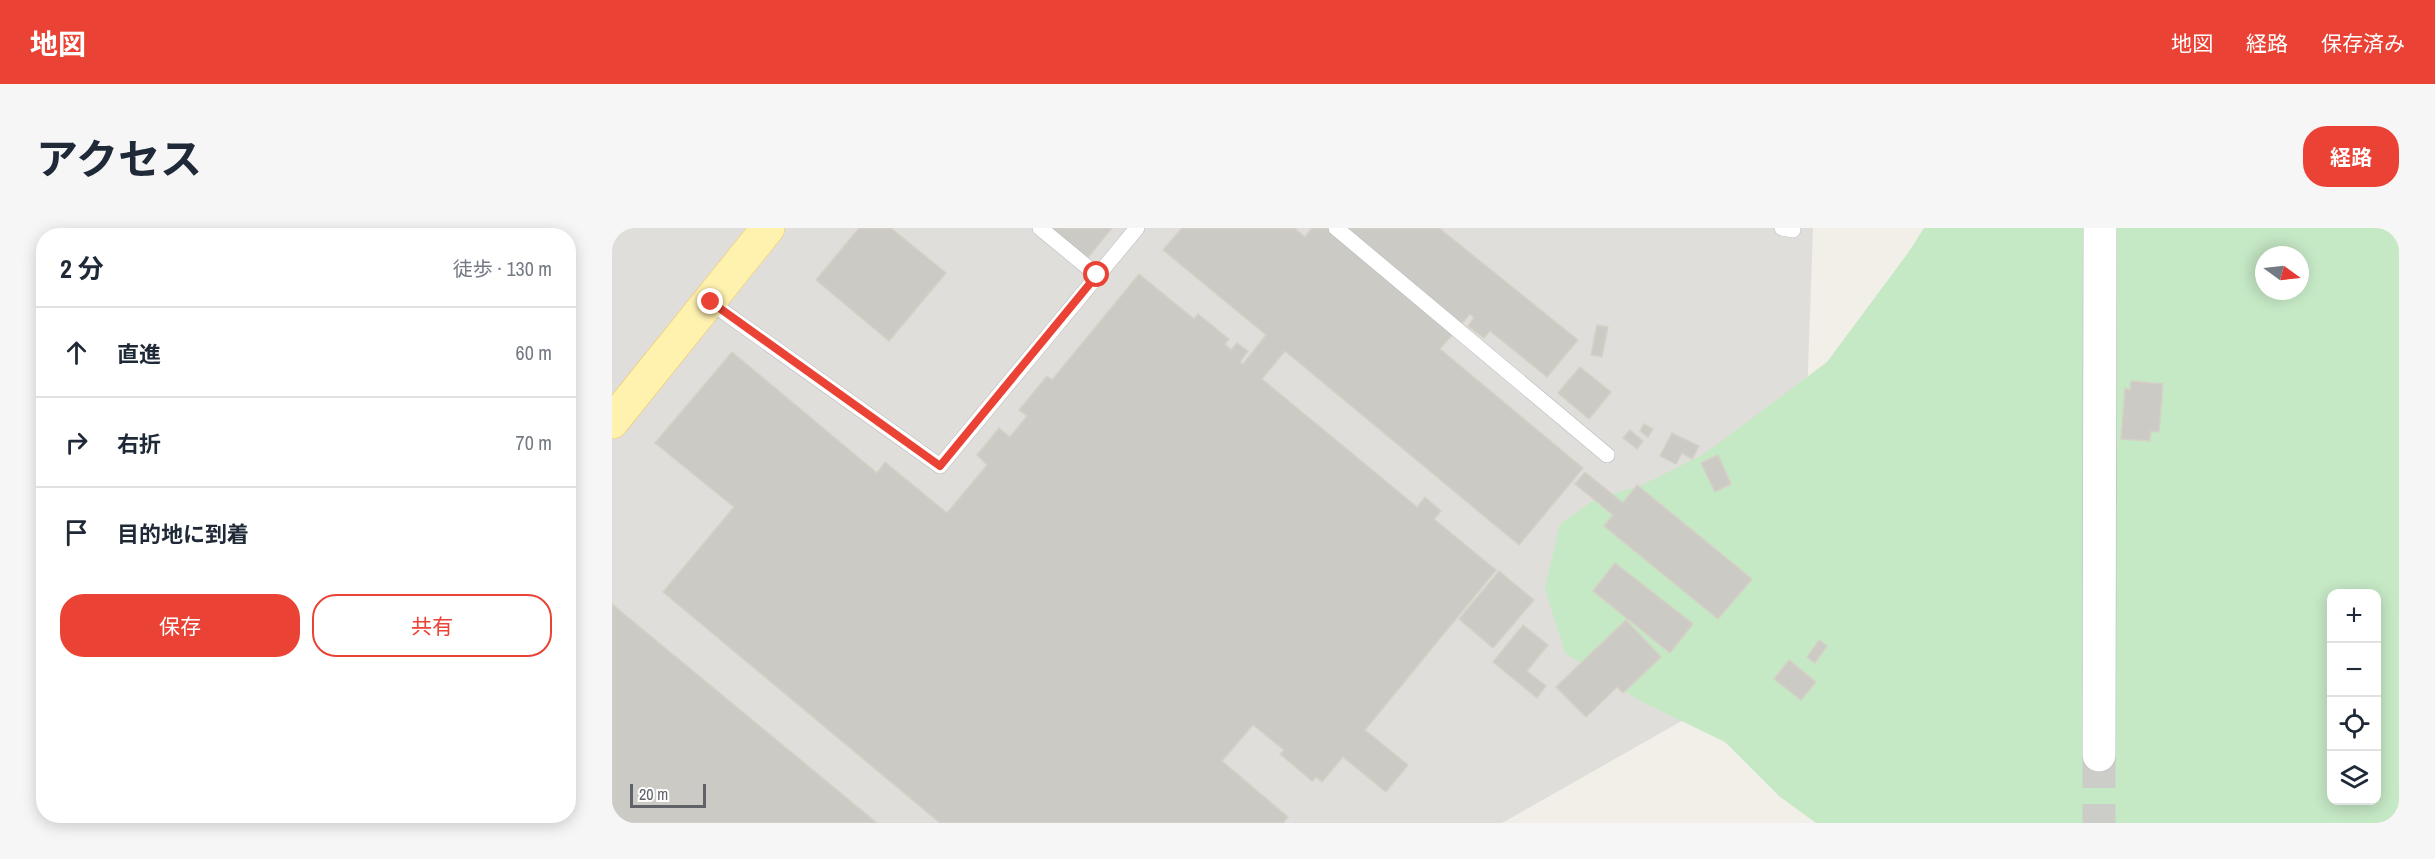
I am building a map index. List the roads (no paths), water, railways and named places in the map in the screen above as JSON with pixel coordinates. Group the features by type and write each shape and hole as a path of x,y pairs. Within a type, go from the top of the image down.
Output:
{"main road":[{"path":"612,422 711,302 768,228"}],"street":[{"path":"2099,755 2100,228"}],"lane":[{"path":"1040,228 1097,275"},
{"path":"711,302 940,466 1137,228"},
{"path":"1336,228 1607,455"}],"tunnel":[{"path":"2099,755 2099,823"}]}
